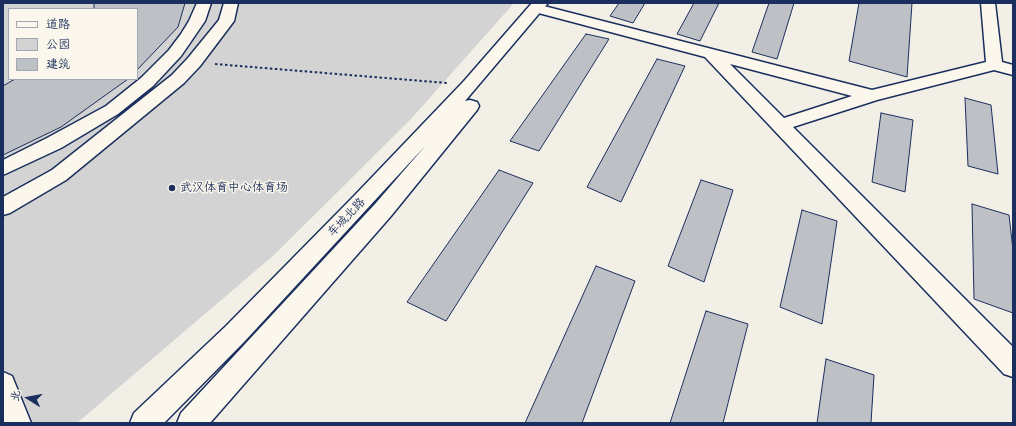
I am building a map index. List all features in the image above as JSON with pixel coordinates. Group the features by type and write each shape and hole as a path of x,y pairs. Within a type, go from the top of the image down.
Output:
{"main road":[{"name":"车城北路","path":"144,423 235,334 364,201 470,85 545,6"},
{"name":"车城北路","path":"191,423 383,210 545,6"}],"street":[{"path":"3,207 59,176 141,111 178,79 194,62 226,22 231,3"},
{"path":"988,3 994,65"},
{"path":"3,168 71,134 112,110 147,82 175,53 188,36 203,5 221,28"},
{"path":"545,6 710,53 872,96"},
{"path":"710,53 1013,365"},
{"path":"780,125 872,96 994,65 1013,70"},
{"path":"71,134 141,111"},
{"path":"3,385 17,423"}],"path":[{"path":"194,62 470,85"}],"green space":[{"name":"武汉体育中心体育场","path":"3,3 514,3 410,120 274,255 77,423 3,423"}],"building":[{"path":"94,3 185,3 178,27 138,69 138,8 94,8"},
{"path":"619,3 645,3 633,23 610,16"},
{"path":"694,3 719,3 700,41 677,34"},
{"path":"769,3 794,3 777,59 752,52"},
{"path":"859,3 912,3 907,77 849,61"},
{"path":"586,34 609,39 539,151 510,141"},
{"path":"657,59 685,66 621,202 587,187"},
{"path":"13,80 127,80 61,127 3,155 3,86"},
{"path":"965,98 991,105 998,174 968,166"},
{"path":"881,113 913,120 905,192 872,182"},
{"path":"499,170 533,183 446,321 407,302"},
{"path":"701,180 733,190 704,282 668,266"},
{"path":"972,204 1009,215 1013,250 1013,313 974,299"},
{"path":"802,210 837,221 822,324 780,307"},
{"path":"596,266 635,281 582,423 525,423"},
{"path":"706,311 748,324 723,423 670,423"},
{"path":"826,359 874,375 871,423 817,423"}],"place":[{"name":"武汉体育中心体育场","path":"172,188"}]}
